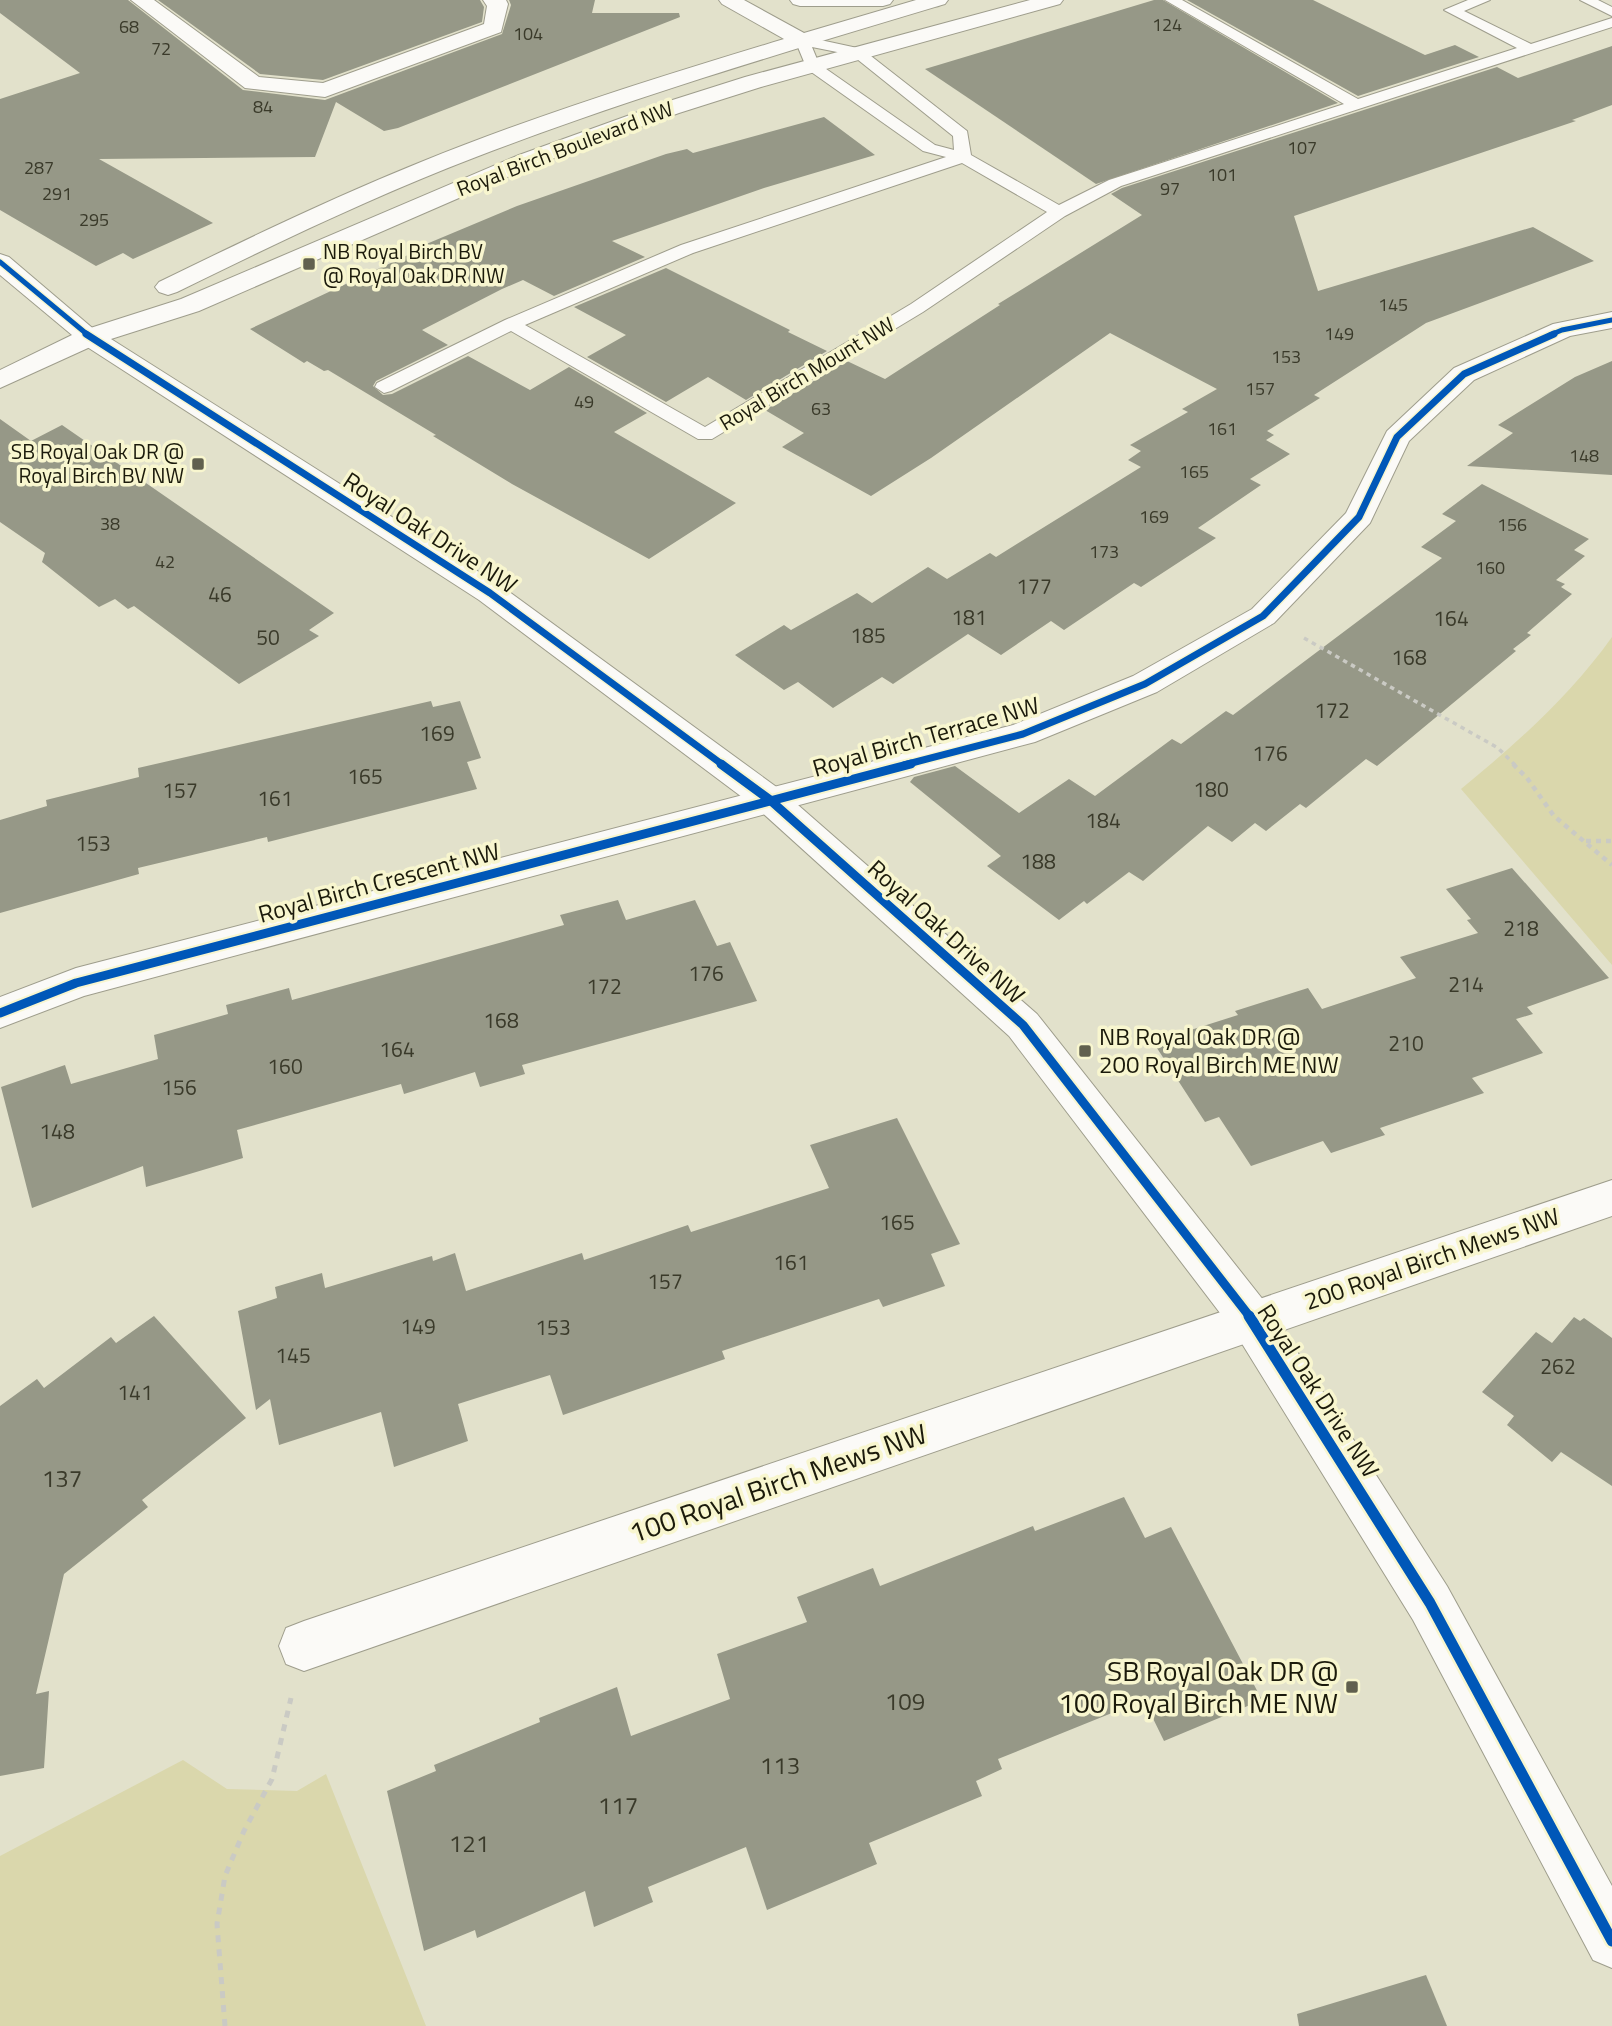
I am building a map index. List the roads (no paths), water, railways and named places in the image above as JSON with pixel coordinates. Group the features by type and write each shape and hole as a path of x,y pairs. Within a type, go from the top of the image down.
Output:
{"street":[{"path":"141,0 253,83 325,90 494,28 498,4 492,0"},
{"path":"729,0 802,40"},
{"path":"800,0 883,0"},
{"name":"Royal Birch Boulevard NW","path":"0,380 90,337 160,291 257,244 466,152 605,102 937,0"},
{"name":"Royal Birch Boulevard NW","path":"90,337 190,305 527,160 671,108 857,52 1053,0"},
{"name":"Royal Oak Drive NW","path":"0,262 90,337 490,593 770,800 1023,1026 1252,1320 1430,1603 1612,1941"},
{"name":"Royal Birch Terrace NW","path":"770,800 1023,734 1144,684 1263,617 1359,517 1397,437 1464,374 1562,330 1612,320"},
{"name":"Royal Birch Crescent NW","path":"0,1013 76,983 770,800"},
{"name":"200 Royal Birch Mews NW","path":"1252,1320 1612,1198"},
{"name":"100 Royal Birch Mews NW","path":"304,1646 1252,1320"}],"lane":[{"path":"1172,0 1355,104"},
{"path":"1483,0 1451,10 1528,48"},
{"path":"1587,0 1612,12"},
{"name":"Royal Birch Mount NW","path":"511,324 705,435 917,308 1059,212 1115,183 1612,22"},
{"path":"802,40 857,52 961,134 962,157"},
{"path":"802,40 812,66 929,148 962,157 1059,212"},
{"path":"384,387 511,324 687,249 962,157"}],"place":[{"name":"NB Royal Birch BV @ Royal Oak DR NW","path":"309,264"},
{"name":"SB Royal Oak DR @ Royal Birch BV NW","path":"198,464"},
{"name":"NB Royal Oak DR @ 200 Royal Birch ME NW","path":"1085,1051"},
{"name":"SB Royal Oak DR @ 100 Royal Birch ME NW","path":"1352,1687"}]}
